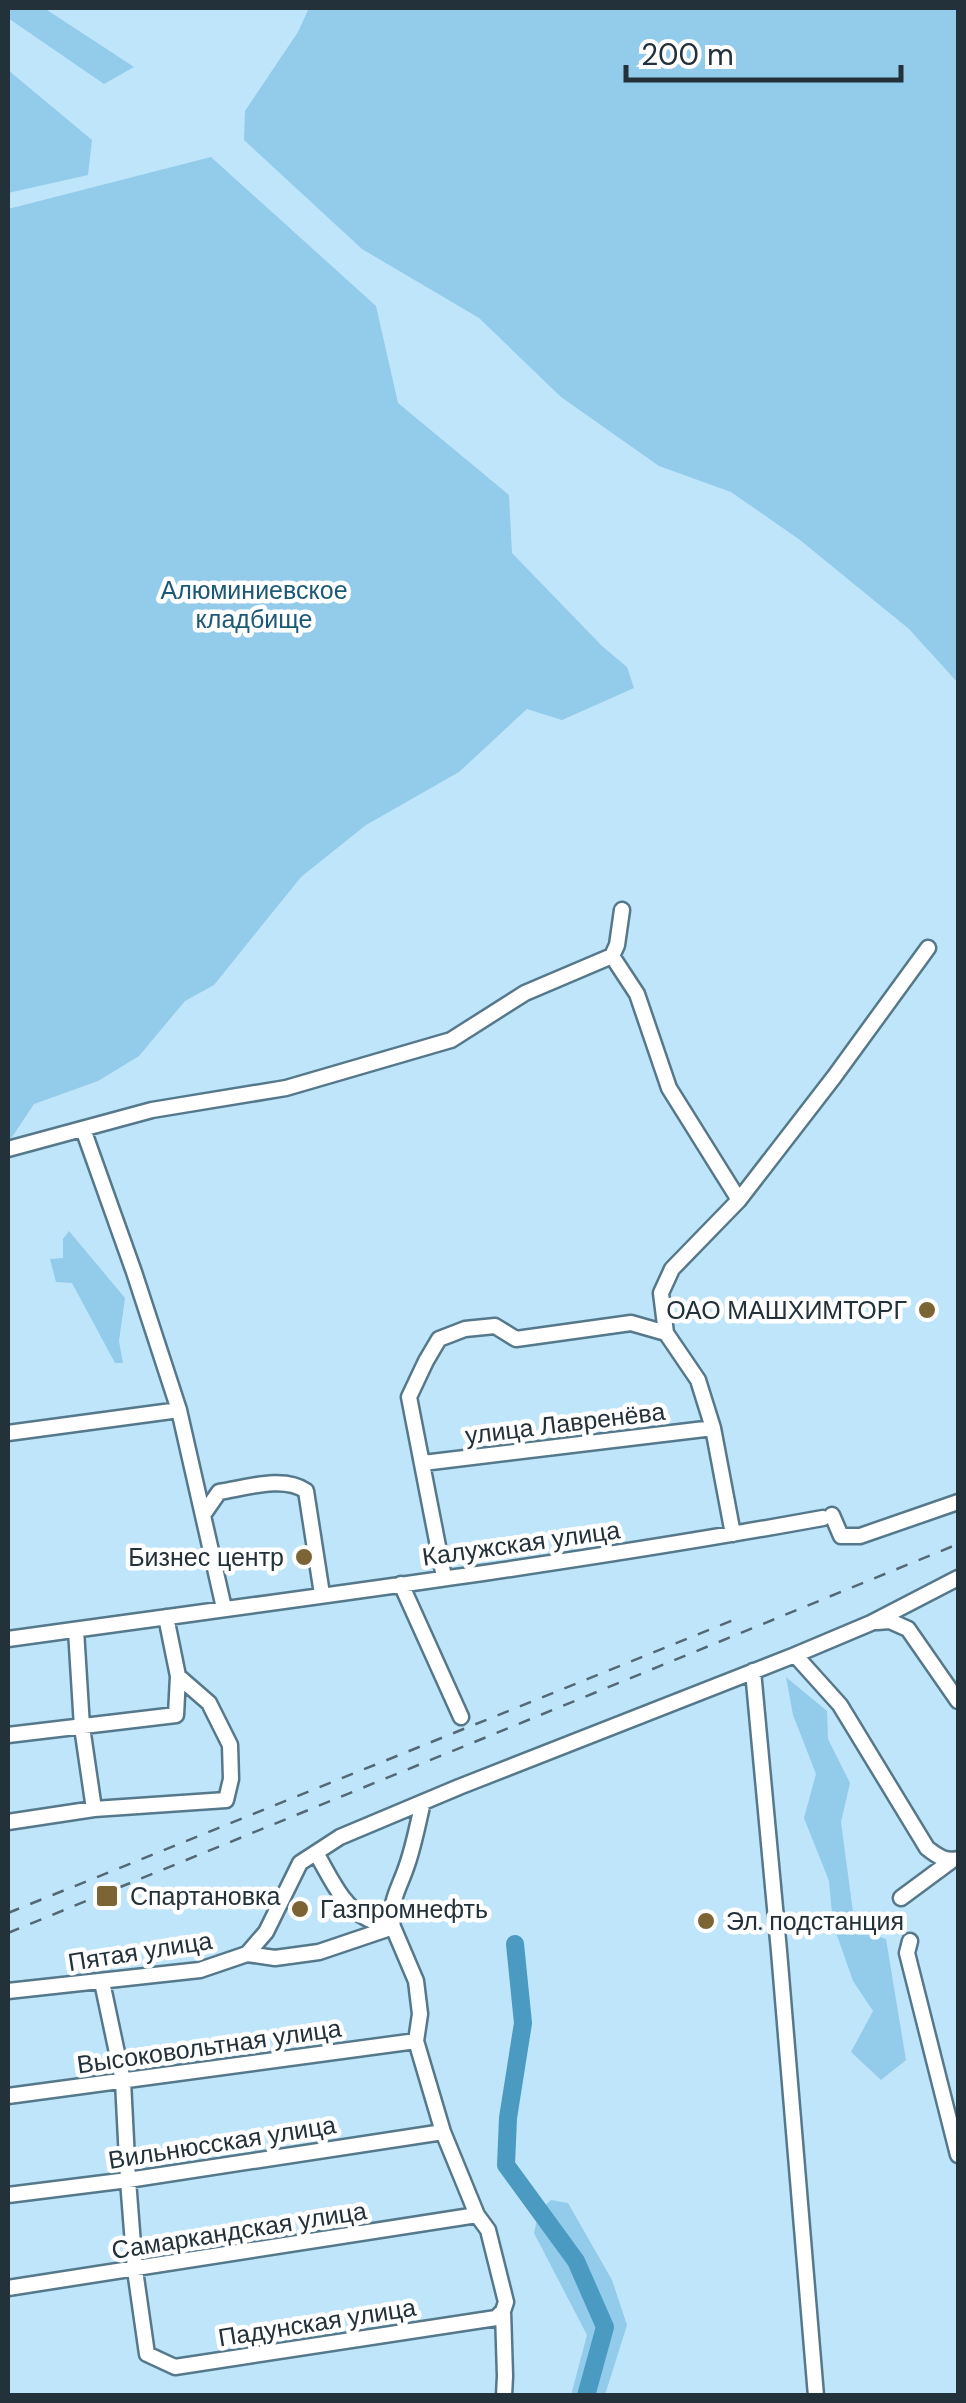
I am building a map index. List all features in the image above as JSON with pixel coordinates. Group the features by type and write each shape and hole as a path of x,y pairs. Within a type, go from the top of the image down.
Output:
{"street":[{"path":"8,1149 152,1110 286,1088 451,1040 525,993 612,956 622,910"},
{"path":"733,1534 713,1428 698,1380 666,1333 661,1292 672,1269 740,1200 928,948"},
{"path":"612,956 638,994 669,1088 740,1200"},
{"path":"84,1129 179,1410 224,1608"},
{"path":"444,1577 409,1397 440,1339 466,1329 495,1326 516,1338 630,1322 666,1333"},
{"path":"8,1432 179,1410"},
{"name":"улица Лавренёва","path":"422,1464 713,1428"},
{"path":"203,1515 219,1492 296,1484 306,1491 322,1594"},
{"name":"Калужская улица","path":"8,1639 401,1584 828,1517 841,1536 860,1536 958,1502"},
{"path":"247,1954 266,1932 300,1863 340,1837 795,1655 871,1623 958,1578"},
{"path":"401,1584 461,1717"},
{"path":"166,1617 178,1676 176,1715"},
{"path":"871,1623 890,1621 908,1629 958,1701"},
{"path":"76,1630 82,1726 94,1810"},
{"path":"795,1655 840,1705 928,1848 939,1857 955,1860"},
{"path":"753,1671 816,2396"},
{"path":"8,1822 94,1810 226,1800 231,1779 230,1744 209,1703 178,1676"},
{"path":"8,1736 176,1715 209,1703"},
{"path":"422,1802 408,1864 390,1915 416,1981 420,2014 416,2040 443,2132 477,2215 488,2230 506,2302 499,2314 504,2396"},
{"path":"316,1853 354,1910 368,1919 393,1926"},
{"path":"900,1898 955,1860"},
{"name":"Пятая улица","path":"8,1990 200,1970 247,1954 275,1958 319,1952 393,1926"},
{"path":"910,1940 908,1954 958,2155"},
{"path":"102,1982 123,2081 136,2270"},
{"name":"Высоковольтная улица","path":"8,2096 416,2040"},
{"name":"Вильнюсская улица","path":"8,2195 443,2132"},
{"name":"Самаркандская улица","path":"8,2288 477,2215"},
{"name":"Падунская улица","path":"136,2270 147,2354 175,2367 499,2314"}],"green space":[{"path":"8,8 44,8 134,67 104,84 8,18"},
{"path":"309,8 958,8 958,683 909,629 800,540 731,492 659,466 561,397 479,318 362,249 244,140 245,111 298,32"},
{"path":"8,70 92,140 88,175 8,193"},
{"name":"Алюминиевское кладбище","path":"211,157 376,306 398,403 509,495 512,553 627,667 634,688 562,720 527,709 459,772 366,825 301,877 214,985 185,1001 139,1056 98,1081 34,1104 8,1143 8,209"},
{"path":"69,1231 125,1298 119,1341 123,1363 115,1363 72,1283 56,1282 50,1259 63,1258 63,1239"},
{"path":"786,1677 827,1711 828,1739 850,1783 841,1822 853,1912 869,1933 886,1939 906,2060 881,2080 851,2052 873,2011 853,1981 833,1924 829,1881 804,1818 816,1774 793,1715"},
{"path":"551,2200 568,2203 612,2280 627,2325 605,2395 571,2395 587,2335 534,2233 539,2211"}],"waterway":[{"path":"515,1944 523,2023 508,2118 506,2165 576,2261 605,2327 586,2396"}],"railway":[{"path":"8,1933 958,1544"},
{"path":"8,1913 741,1617"}],"place":[{"name":"ОАО МАШХИМТОРГ","path":"927,1310"},
{"name":"Бизнес центр","path":"304,1557"},
{"name":"Спартановка","path":"107,1896"},
{"name":"Газпромнефть","path":"300,1909"},
{"name":"Эл. подстанция","path":"706,1921"}]}
